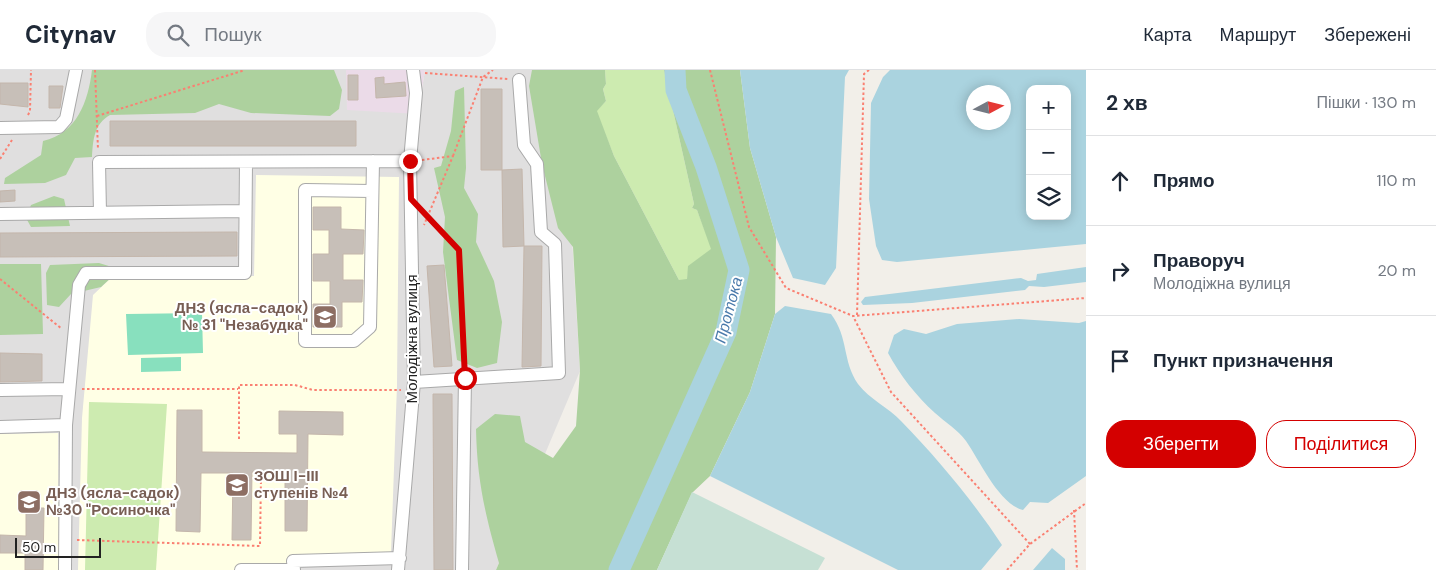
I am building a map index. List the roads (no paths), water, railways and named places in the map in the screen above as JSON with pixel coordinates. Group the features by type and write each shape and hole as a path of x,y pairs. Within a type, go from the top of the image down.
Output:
{"street":[{"path":"0,128 59,127 66,120 76,70"},
{"name":"Молодіжна вулиця","path":"399,564 413,386 410,161 414,108 413,70"},
{"path":"413,386 465,378 559,372 554,244 541,232 538,164 524,145 519,80"},
{"path":"372,191 305,190 305,341 354,341 370,328 373,161"},
{"path":"100,213 99,162 410,161"},
{"path":"65,570 66,426 79,285 86,273 244,273 246,162"},
{"path":"0,214 245,212"},
{"path":"462,570 465,378"},
{"path":"0,390 69,389"},
{"path":"0,427 66,426"},
{"path":"241,570 294,570 294,561 339,565 399,564"}],"water":[{"path":"740,70 849,70 845,77 836,268 825,285 793,278 776,237 750,148"},
{"path":"890,70 1086,70 1086,244 897,262 882,260 876,246 869,199 871,103 883,77"},
{"path":"1086,267 1086,282 1044,287 1029,286 1025,290 912,303 863,305 861,302 865,297 1021,278 1028,281 1036,280 1037,274"},
{"path":"785,306 831,314 841,332 850,367 858,384 915,435 942,465 979,512 1002,545 981,570 898,570 710,476 750,392 775,314"},
{"path":"1019,319 1079,323 1086,321 1086,476 1048,503 1030,502 1023,510 1006,500 998,491 963,437 915,392 888,353 894,335 904,329 926,334 957,324"},
{"path":"1052,548 1065,559 1065,570 1033,570"}],"waterway":[{"name":"Протока","path":"619,570 726,332 739,270 706,167 676,90 675,70"}],"place":[{"name":"ДНЗ (ясла-садок) № 31 \"Незабудка\"","path":"325,317"},
{"name":"ЗОШ І-ІІІ ступенів №4","path":"237,485"},
{"name":"ДНЗ (ясла-садок) №30 \"Росиночка\"","path":"29,502"}]}
